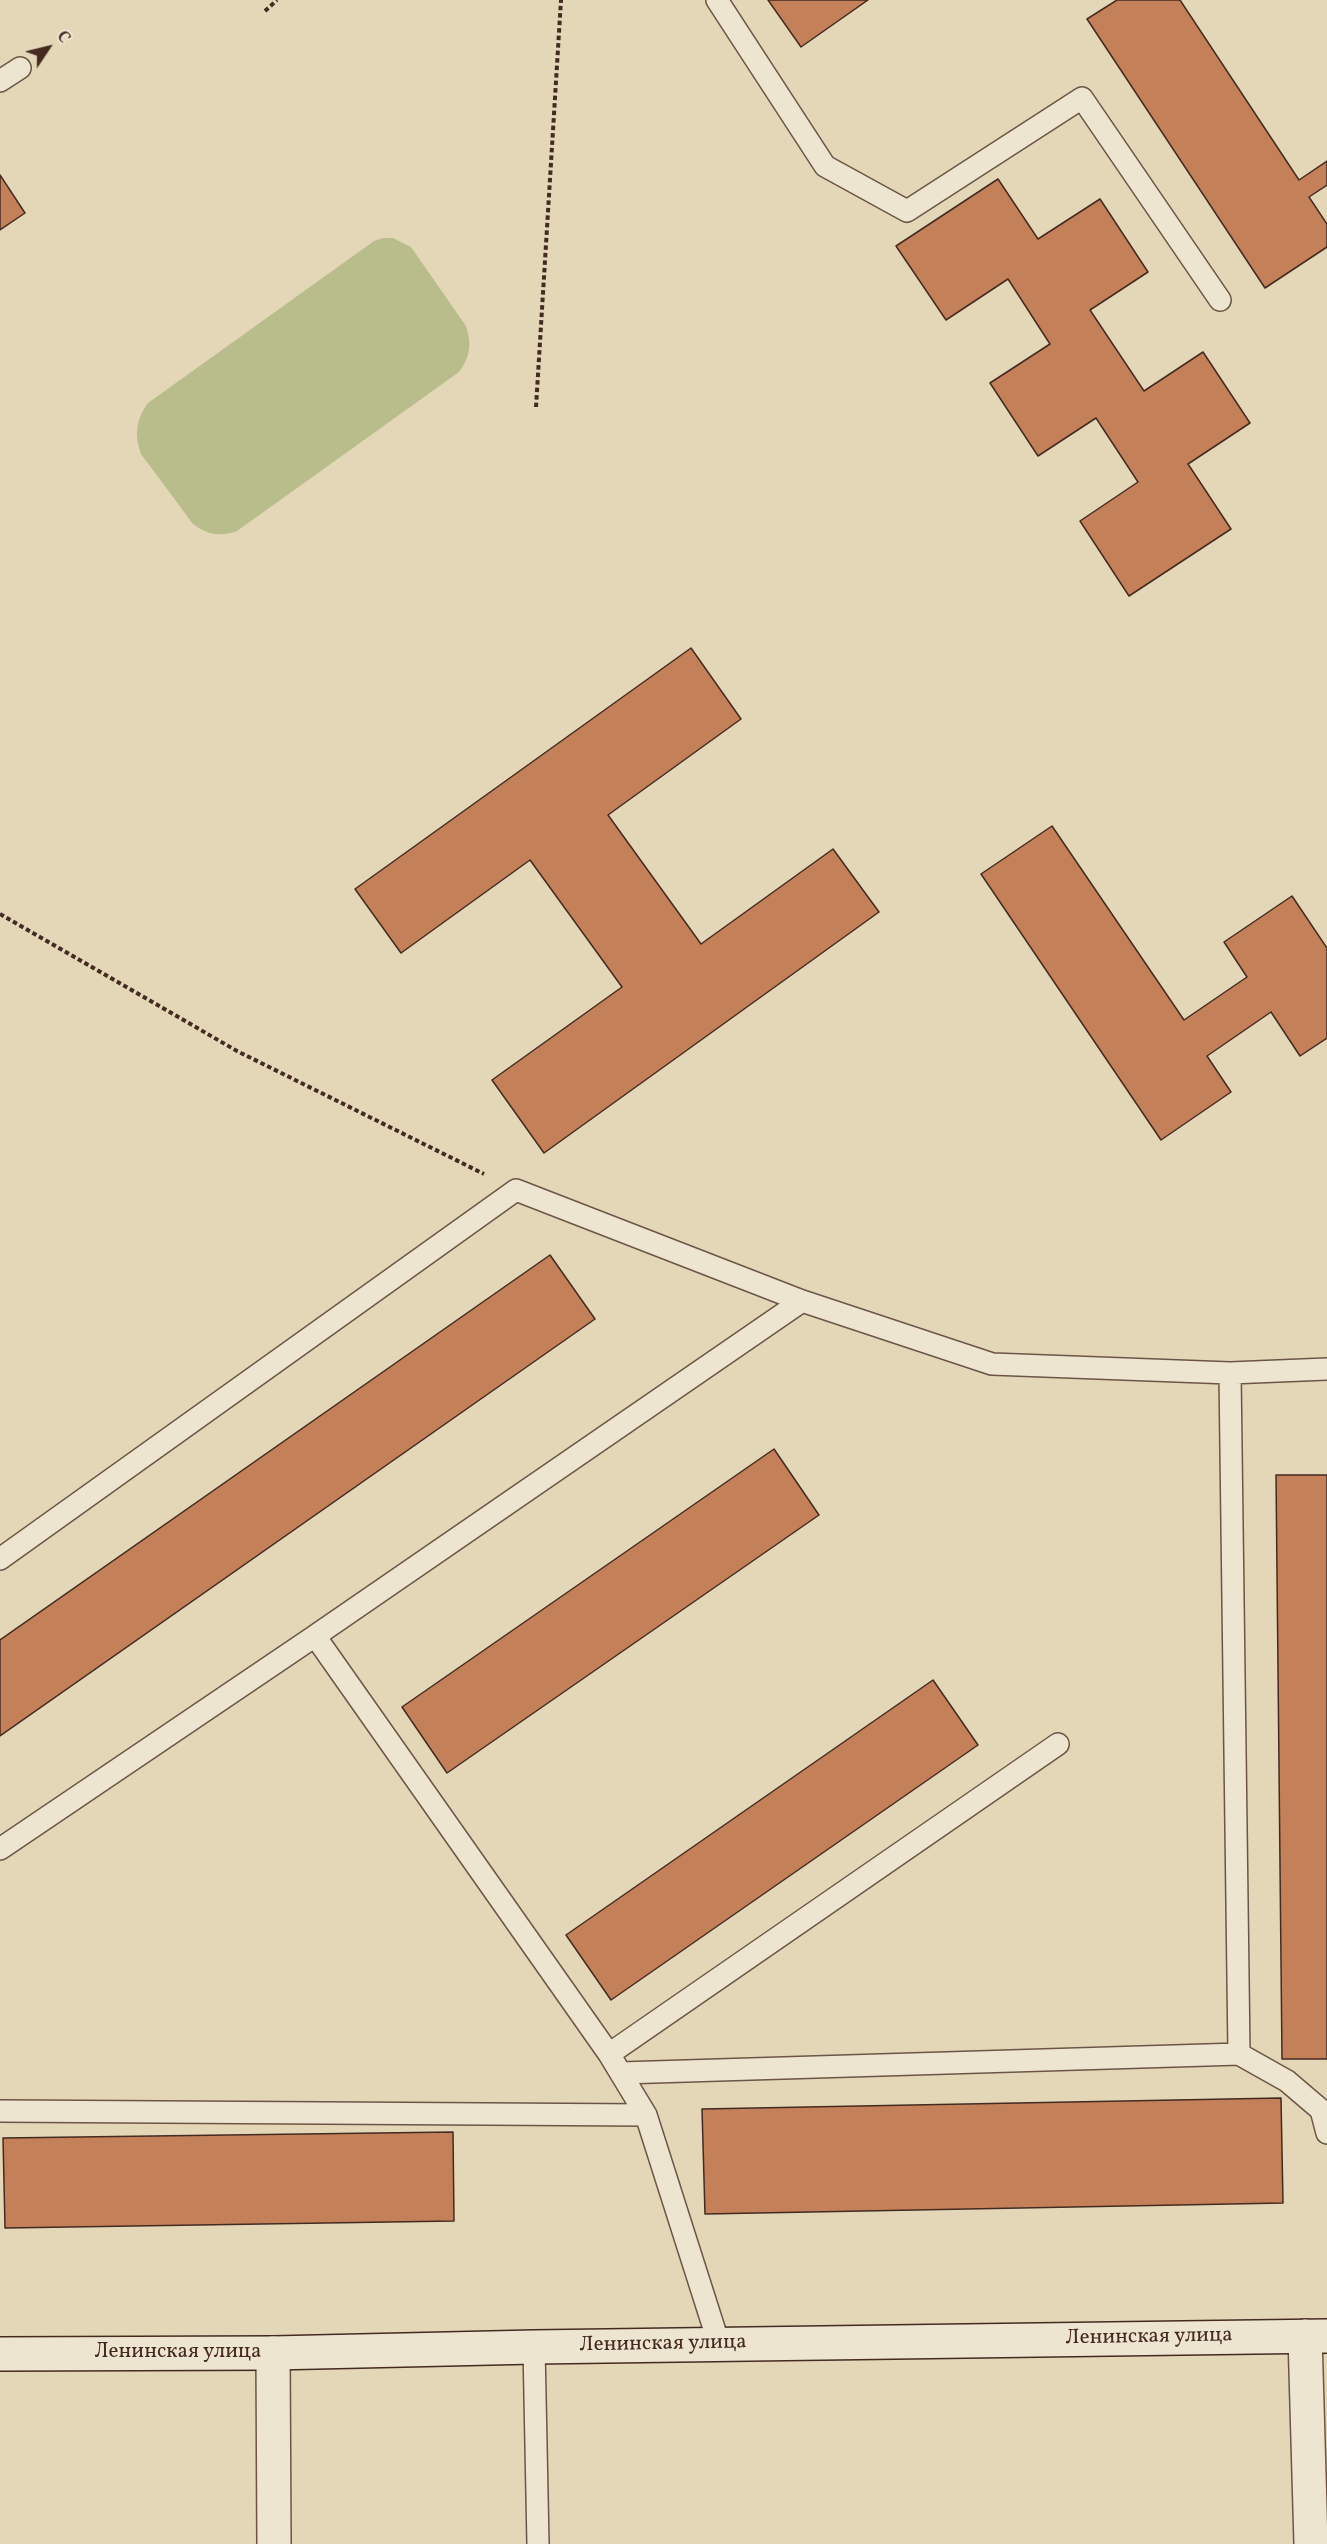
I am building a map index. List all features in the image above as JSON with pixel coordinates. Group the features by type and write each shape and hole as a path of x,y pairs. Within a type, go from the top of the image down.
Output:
{"main road":[{"name":"Ленинская улица","path":"0,2354 273,2353 1316,2336"},
{"path":"1311,2544 1316,2336"},
{"path":"273,2353 274,2544"}],"lane":[{"path":"717,0 825,166 907,211 1082,98 1220,300"},
{"path":"0,81 20,68"},
{"path":"0,1559 516,1190 802,1301 992,1364 1230,1373 1327,1369"},
{"path":"0,1848 315,1636 802,1301"},
{"path":"1230,1373 1239,2054"},
{"path":"315,1636 609,2054 646,2115 719,2344"},
{"path":"609,2054 1058,1744"},
{"path":"621,2073 1239,2054 1287,2081 1321,2110 1327,2133"},
{"path":"0,2111 646,2115"},
{"path":"534,2347 538,2544"}],"path":[{"path":"265,11 277,0"},
{"path":"537,407 561,0"},
{"path":"0,914 237,1051 516,1190"}],"green space":[{"path":"393,238 411,247 466,326 469,350 463,366 459,372 237,531 214,534 198,528 141,454 137,440 137,427 144,409 148,403 374,241"}],"building":[{"path":"768,0 868,0 801,47"},
{"path":"1117,0 1180,0 1299,180 1327,161 1327,185 1309,197 1327,224 1327,247 1265,288 1087,19"},
{"path":"0,175 25,213 0,230"},
{"path":"998,179 1038,239 1100,199 1148,272 1090,310 1144,391 1203,352 1250,423 1188,464 1231,529 1129,596 1080,521 1138,482 1096,418 1038,456 990,383 1050,344 1008,279 946,320 896,246"},
{"path":"691,648 741,719 608,815 701,944 833,849 879,912 544,1153 492,1080 622,987 530,860 401,953 355,889"},
{"path":"1052,826 1184,1020 1247,977 1224,942 1292,896 1327,948 1327,1038 1300,1056 1271,1012 1207,1056 1231,1092 1161,1140 981,874"},
{"path":"550,1255 595,1319 0,1736 0,1640"},
{"path":"774,1449 819,1515 447,1773 402,1707"},
{"path":"1276,1475 1327,1475 1327,2059 1282,2059"},
{"path":"933,1680 978,1745 611,2000 566,1935"},
{"path":"1281,2098 1283,2203 705,2214 702,2109"},
{"path":"453,2132 454,2221 5,2228 3,2138"}]}
